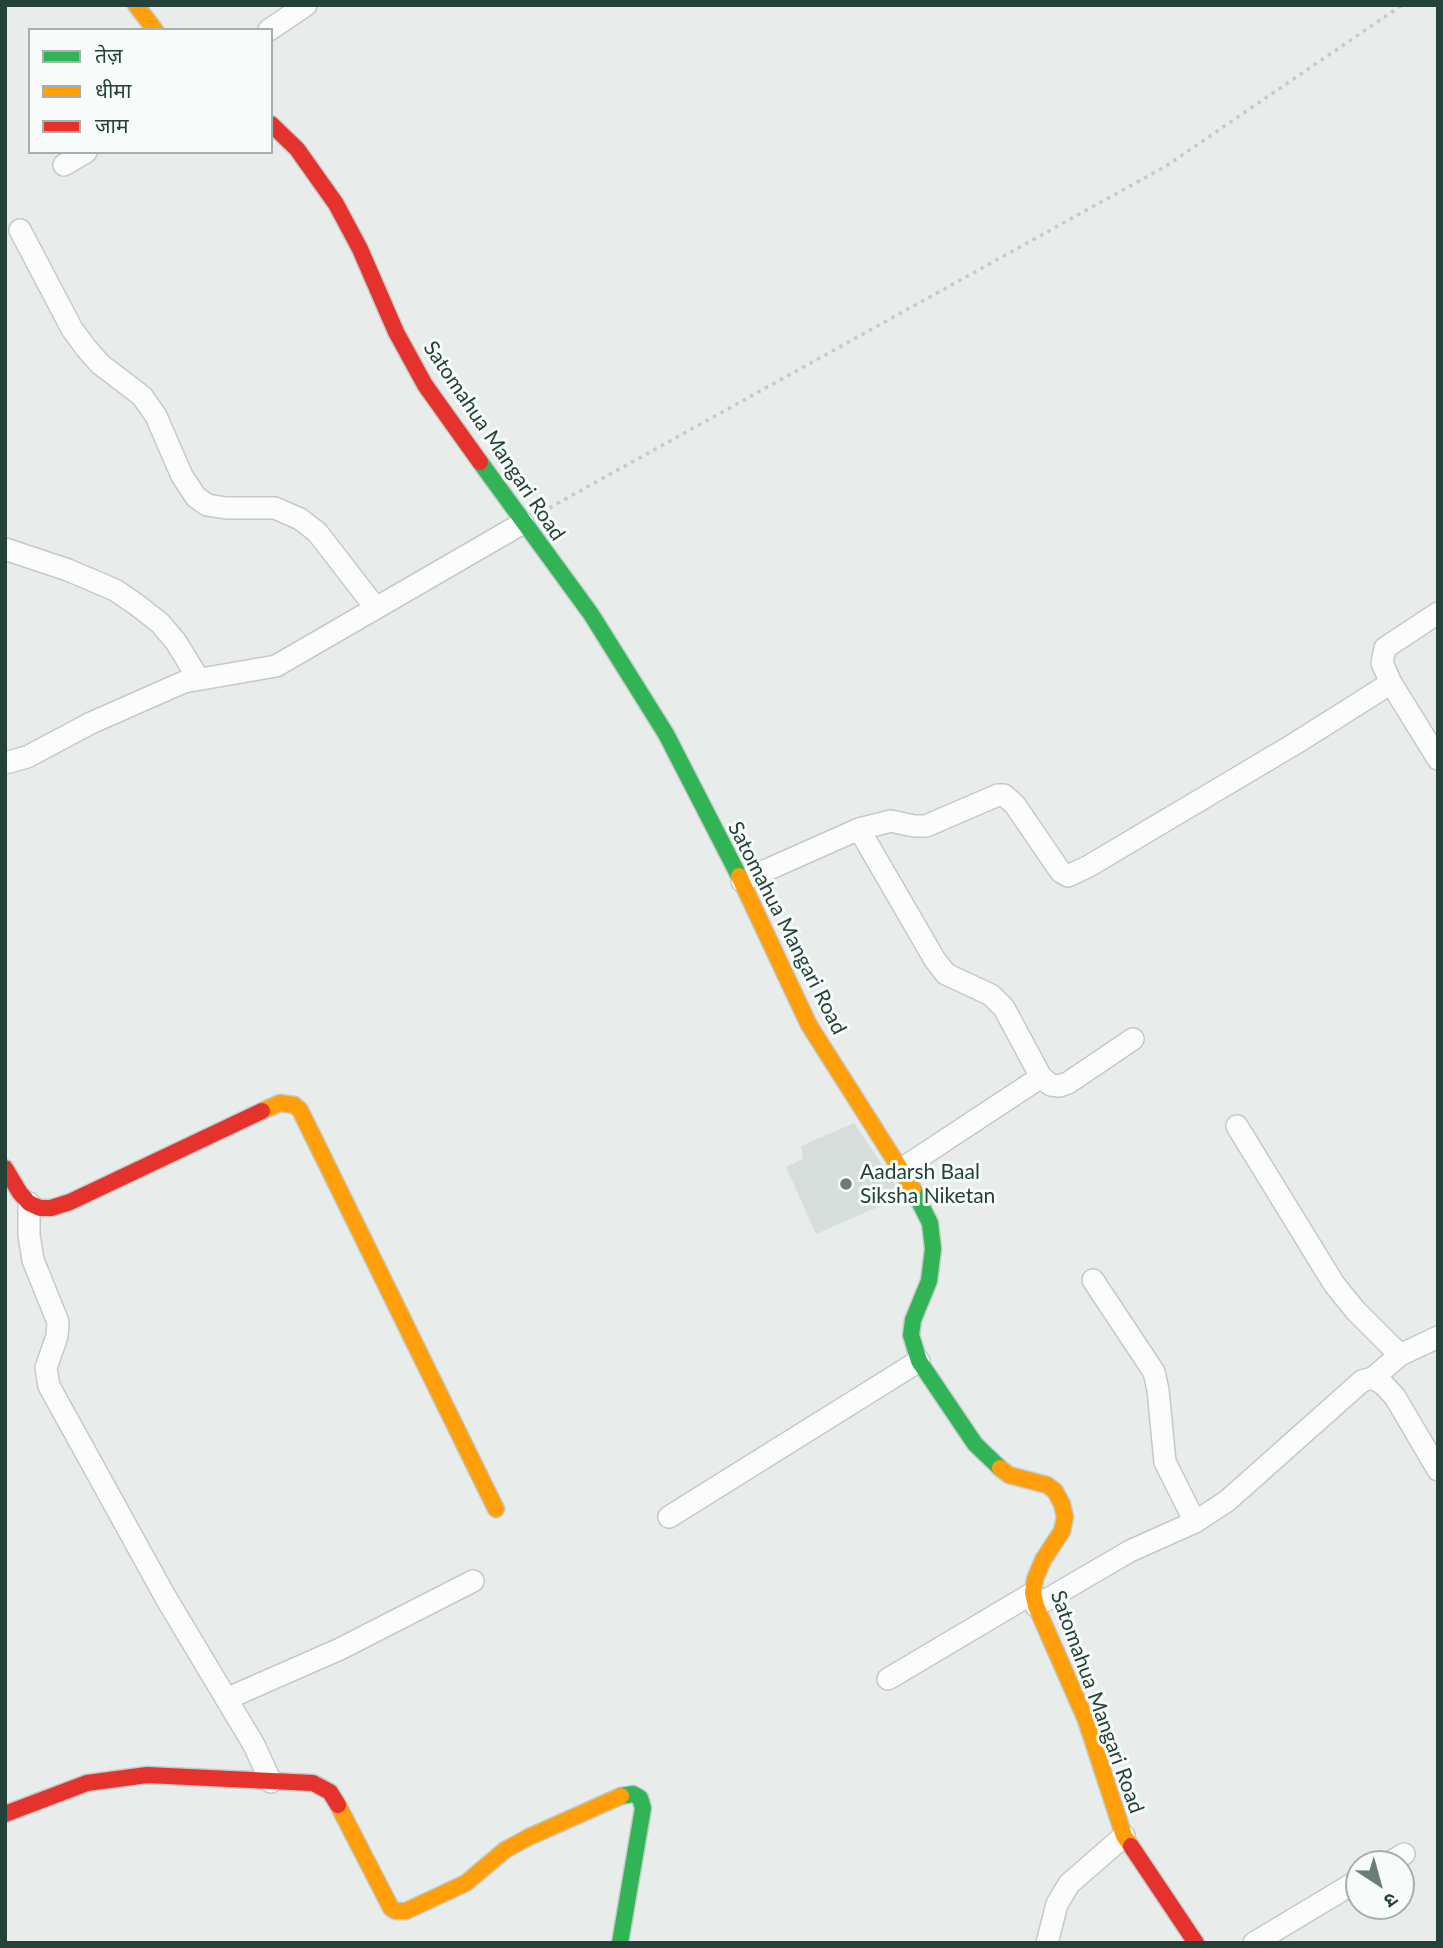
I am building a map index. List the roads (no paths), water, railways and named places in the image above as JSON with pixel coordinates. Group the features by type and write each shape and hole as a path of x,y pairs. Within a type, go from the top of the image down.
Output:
{"street":[{"path":"136,5 153,28"},
{"path":"272,28 306,5"},
{"name":"Satomahua Mangari Road","path":"273,126 297,149 336,204 360,249 396,332 425,385 591,614 666,734 742,881 809,1025 918,1196 930,1223 933,1249 929,1281 913,1320 911,1335 919,1361 975,1444 1009,1475 1047,1485 1055,1491 1062,1504 1065,1517 1062,1531 1043,1560 1035,1580 1035,1600 1086,1720 1124,1836 1196,1943"},
{"path":"64,165 83,154"},
{"path":"20,230 72,329 100,364 142,396 156,416 182,476 196,497 207,505 226,508 275,508 300,519 317,532 375,607"},
{"path":"5,763 27,757 144,698 198,678 276,666 523,523"},
{"path":"5,549 68,570 115,590 160,623 176,642 198,678"},
{"path":"1438,613 1385,648 1382,663 1391,684 1438,759"},
{"path":"742,881 859,829 891,821 926,826 998,795 1004,795 1015,805 1056,865 1068,876 1296,743 1391,684"},
{"path":"859,829 935,960 946,974 991,995 1004,1008 1041,1077 1051,1085 1068,1083 1132,1040"},
{"path":"900,1170 1041,1077"},
{"path":"5,1168 29,1203 40,1208 51,1208 70,1202 270,1107 281,1103 294,1105 300,1110 496,1508"},
{"path":"1237,1126 1334,1284 1399,1355"},
{"path":"29,1203 29,1235 33,1260 58,1322 57,1336 46,1368 49,1386 166,1598 258,1753 271,1782"},
{"path":"1093,1280 1154,1373 1165,1462 1195,1522"},
{"path":"888,1679 1130,1551 1195,1522 1249,1483 1362,1381 1373,1378 1399,1355 1438,1337"},
{"path":"669,1517 919,1361"},
{"path":"1373,1378 1395,1397 1438,1470"},
{"path":"226,1699 340,1649 473,1581"},
{"path":"5,1814 87,1783 123,1777 146,1775 313,1783 330,1792 380,1891 396,1911 414,1909 466,1883 505,1850 529,1837 621,1796 633,1794 640,1798 643,1808 642,1821 620,1943"},
{"path":"1047,1943 1058,1904 1069,1884 1124,1836"},
{"path":"1254,1943 1345,1888"}],"place":[{"name":"Aadarsh Baal Siksha Niketan","path":"846,1184"}]}
